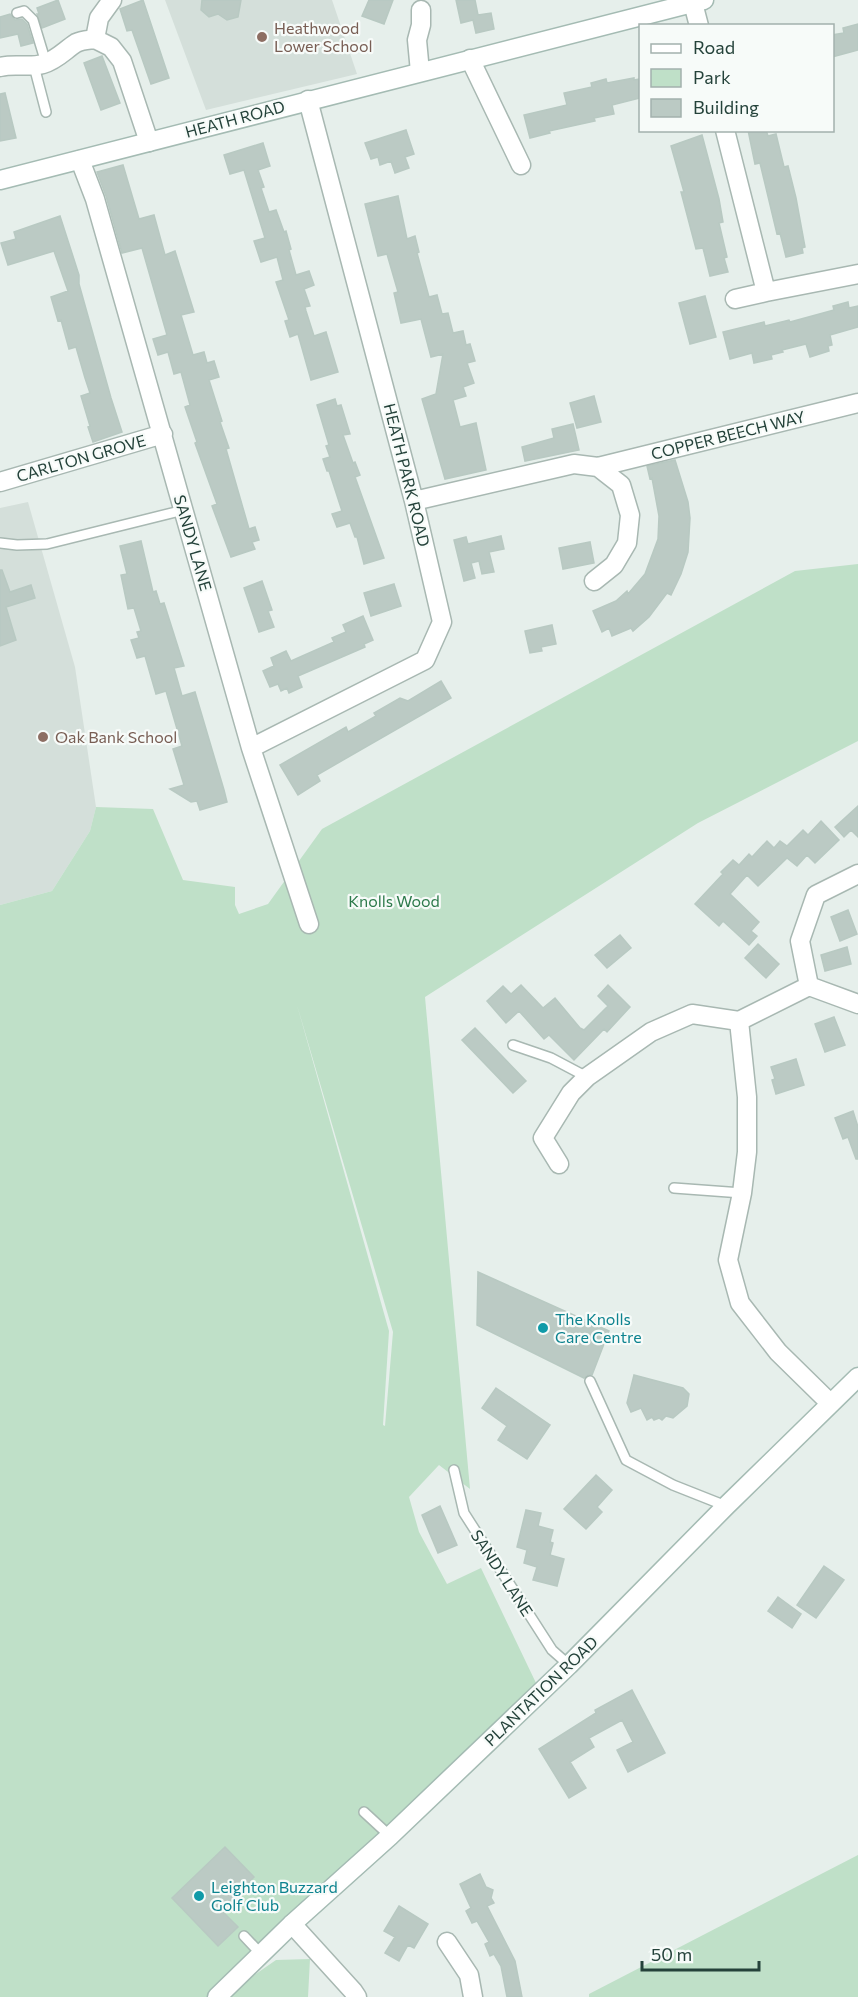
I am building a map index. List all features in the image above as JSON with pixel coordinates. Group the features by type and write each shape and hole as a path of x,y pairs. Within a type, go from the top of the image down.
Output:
{"street":[{"path":"95,39 99,18 112,0"},
{"path":"699,1 699,24"},
{"name":"HEATH ROAD","path":"0,180 699,1"},
{"path":"420,72 417,40 421,25 421,10"},
{"path":"0,67 8,64 40,64 62,55 77,43 95,39 111,47 122,61 148,142"},
{"path":"470,59 521,165"},
{"name":"HEATH PARK ROAD","path":"251,748 425,660 442,622 414,501 308,100"},
{"path":"726,132 766,292"},
{"name":"SANDY LANE","path":"80,160 95,200 251,748 309,924"},
{"path":"735,299 858,274"},
{"name":"COPPER BEECH WAY","path":"414,501 574,464 598,466 858,403"},
{"name":"CARLTON GROVE","path":"0,482 163,434"},
{"path":"594,581 614,565 627,543 630,515 621,485 598,466"},
{"path":"809,986 800,941 816,896 858,874"},
{"path":"559,1164 543,1138 571,1093 587,1077 651,1032 692,1014 739,1021 809,986 858,1004"},
{"path":"739,1021 747,1098 747,1152 742,1193 728,1260 740,1303 778,1352 830,1403"},
{"name":"PLANTATION ROAD","path":"217,1997 569,1665 726,1506 858,1377"},
{"path":"292,1924 354,1990 357,1997"},
{"path":"447,1942 469,1975 473,1997"}],"lane":[{"path":"16,13 24,11 33,20 46,112"},
{"path":"0,543 47,544 183,510"},
{"path":"513,1045 551,1058 587,1077"},
{"path":"674,1188 742,1193"},
{"path":"590,1381 626,1460 673,1485 726,1506"},
{"name":"SANDY LANE","path":"454,1470 464,1513 552,1650 569,1665"},
{"path":"364,1812 390,1836"},
{"path":"244,1936 261,1954"}],"shaded area":[{"name":"Heathwood Lower School","path":"165,0 332,0 357,74 206,110"},
{"name":"Oak Bank School","path":"28,502 75,667 96,807 90,831 52,891 0,905 0,508"}],"green space":[{"name":"Leighton Buzzard Golf Club","path":"858,564 858,741 698,823 425,997 470,1489 439,1465 409,1497 419,1532 447,1584 481,1568 536,1683 303,1909 207,1997 0,1997 0,905 52,891 90,831 96,807 153,809 183,880 235,887 235,905 239,914 268,904 322,829 795,571","holes":["297,1005 393,1332 385,1426 383,1425 389,1331"]},
{"path":"858,1855 858,1997 589,1997 589,1994"},
{"path":"310,1959 308,1997 223,1997 276,1960"}],"building":[{"path":"58,0 65,19 42,28 37,8"},
{"path":"143,0 169,78 151,84 132,30 127,31 120,9"},
{"path":"202,0 241,0 238,17 227,20 218,14 209,17 201,10"},
{"path":"369,0 393,0 384,24 362,16"},
{"path":"456,0 475,0 478,15 491,13 494,29 476,33 473,20 461,23"},
{"path":"10,14 15,20 22,19 27,24 33,43 21,46 18,34 0,38 0,17"},
{"path":"858,24 858,50 834,56 834,35 844,33 843,28"},
{"path":"102,56 120,103 101,110 84,63"},
{"path":"606,79 607,83 639,79 639,98 612,105 614,114 594,118 595,121 549,131 550,133 530,138 524,115 567,105 564,93 592,87 591,83"},
{"path":"5,93 16,138 0,141 0,94"},
{"path":"406,130 414,154 405,157 409,168 395,173 391,161 380,165 378,157 371,159 365,143"},
{"path":"748,132 767,132 768,136 776,134 784,167 788,166 796,198 805,247 802,248 803,253 786,257 780,233 777,234 760,163 755,164"},
{"path":"702,135 719,199 723,222 719,223 728,272 710,276 703,248 696,249 671,146"},
{"path":"263,143 270,166 258,170 264,187 261,188 269,212 276,210 284,232 286,231 296,275 309,271 314,285 304,289 310,306 305,307 306,311 314,336 326,332 338,372 311,380 298,334 290,337 285,321 289,320 276,282 283,280 277,257 261,262 254,241 265,238 244,170 230,174 224,155"},
{"path":"123,165 139,219 154,215 165,255 175,251 194,312 181,315 193,355 204,352 207,363 214,361 219,377 209,380 222,421 220,422 229,448 226,449 249,529 255,527 259,540 252,542 255,549 231,557 212,506 217,504 185,407 190,405 181,372 174,374 168,352 158,355 153,339 167,335 142,248 122,253 97,172"},
{"path":"398,196 407,239 415,236 419,252 417,253 429,297 437,295 442,314 448,313 453,333 463,331 466,345 470,344 475,361 467,363 474,383 463,387 466,396 453,400 460,427 476,423 486,470 445,479 422,399 436,394 443,354 431,357 421,319 401,323 394,293 398,292 387,254 378,256 365,204"},
{"path":"60,216 79,275 79,284 122,432 93,442 81,396 90,393 76,347 69,349 61,320 58,321 51,297 68,291 54,251 8,265 1,243 16,239 14,232"},
{"path":"705,296 716,337 690,344 679,303"},
{"path":"848,302 849,308 858,306 858,327 830,335 832,345 828,346 829,351 810,357 806,344 782,350 783,352 771,355 772,359 754,363 752,353 730,359 723,332 764,322 765,326 789,320 790,322 834,310 833,306"},
{"path":"594,396 601,422 577,428 570,403"},
{"path":"335,399 337,406 341,405 350,434 343,435 360,475 355,477 384,558 364,564 357,537 350,523 337,527 332,514 342,511 323,459 330,457 326,446 329,445 317,405"},
{"path":"573,424 579,450 525,461 522,447 554,438 552,429"},
{"path":"675,460 688,502 690,518 688,552 681,574 671,595 667,593 649,617 633,631 631,628 612,636 609,628 602,632 593,611 616,601 627,591 628,594 645,574 658,539 659,516 652,478 650,479 647,466"},
{"path":"501,536 504,549 489,552 494,572 482,574 479,561 471,563 475,578 464,581 454,540 466,537 468,544"},
{"path":"141,541 153,592 156,591 160,604 164,603 184,666 174,668 182,696 195,692 227,802 200,810 197,801 191,802 170,789 184,785 173,749 182,746 166,691 156,694 145,656 137,658 131,640 139,638 137,632 141,631 134,608 128,609 121,575 127,574 120,546"},
{"path":"590,542 594,563 563,569 559,548"},
{"path":"0,570 2,570 10,592 31,585 35,598 6,607 16,640 0,646"},
{"path":"262,581 272,610 268,611 274,627 259,632 244,588"},
{"path":"394,584 401,606 371,616 364,593"},
{"path":"363,616 373,640 364,644 365,647 298,676 302,687 289,693 287,688 281,691 278,684 270,687 263,671 274,666 271,658 286,651 291,661 334,642 332,638 346,632 343,625"},
{"path":"552,625 556,644 541,647 542,651 530,653 525,631"},
{"path":"441,681 451,698 317,775 320,781 298,795 280,765 346,727 348,732 376,716 374,713 400,698 408,701"},
{"path":"858,806 858,837 851,830 844,837 835,827"},
{"path":"821,821 839,840 815,863 807,855 797,866 787,858 758,886 747,875 730,894 759,922 751,931 757,936 749,945 723,921 719,926 695,904 733,860 739,865 749,854 752,857 767,841 774,848 780,841 787,846 803,830 808,835"},
{"path":"848,910 857,934 840,941 831,917"},
{"path":"620,935 631,948 607,968 595,955"},
{"path":"758,944 779,964 766,978 745,958"},
{"path":"847,947 851,964 825,971 821,955"},
{"path":"521,985 543,1008 555,998 584,1030 608,1006 598,996 608,985 630,1007 607,1032 604,1029 574,1060 549,1035 544,1039 519,1011 506,1023 487,1001 503,986 511,994"},
{"path":"834,1017 845,1045 825,1052 815,1024"},
{"path":"475,1028 526,1081 513,1093 462,1040"},
{"path":"796,1059 804,1085 776,1094 771,1067"},
{"path":"853,1111 858,1127 858,1159 856,1159 848,1137 843,1139 835,1118"},
{"name":"The Knolls Care Centre","path":"478,1272 609,1331 592,1375 584,1378 477,1325"},
{"path":"634,1375 683,1388 689,1394 687,1406 673,1418 666,1416 662,1420 659,1418 654,1420 652,1417 647,1420 641,1408 631,1412 627,1403"},
{"path":"496,1388 550,1425 527,1459 498,1440 507,1426 482,1408"},
{"path":"596,1475 612,1490 597,1507 602,1512 586,1529 564,1509"},
{"path":"440,1506 457,1545 438,1553 422,1515"},
{"path":"526,1510 541,1513 538,1526 553,1530 550,1555 564,1559 557,1586 533,1580 537,1567 524,1563 527,1550 517,1547"},
{"path":"824,1566 844,1580 816,1618 797,1605"},
{"path":"778,1597 801,1614 792,1628 768,1611"},
{"path":"632,1690 665,1753 628,1772 617,1750 633,1742 622,1720 589,1738 594,1747 570,1762 586,1788 569,1798 539,1749 596,1713 595,1710"},
{"name":"Leighton Buzzard Golf Club","path":"225,1847 254,1877 221,1910 238,1927 218,1946 172,1898"},
{"path":"480,1874 486,1887 493,1890 491,1898 494,1903 487,1906 515,1961 522,1997 507,1997 501,1966 494,1954 490,1956 485,1944 489,1942 477,1921 472,1923 466,1911 471,1908 460,1884"},
{"path":"399,1906 428,1924 414,1948 408,1945 399,1961 385,1953 395,1937 384,1931"}],"place":[{"name":"Heathwood Lower School","path":"262,37"},
{"name":"Oak Bank School","path":"43,737"},
{"name":"The Knolls Care Centre","path":"543,1328"},
{"name":"Leighton Buzzard Golf Club","path":"199,1896"}],"park label":[{"name":"Knolls Wood","path":"394,901"}]}
